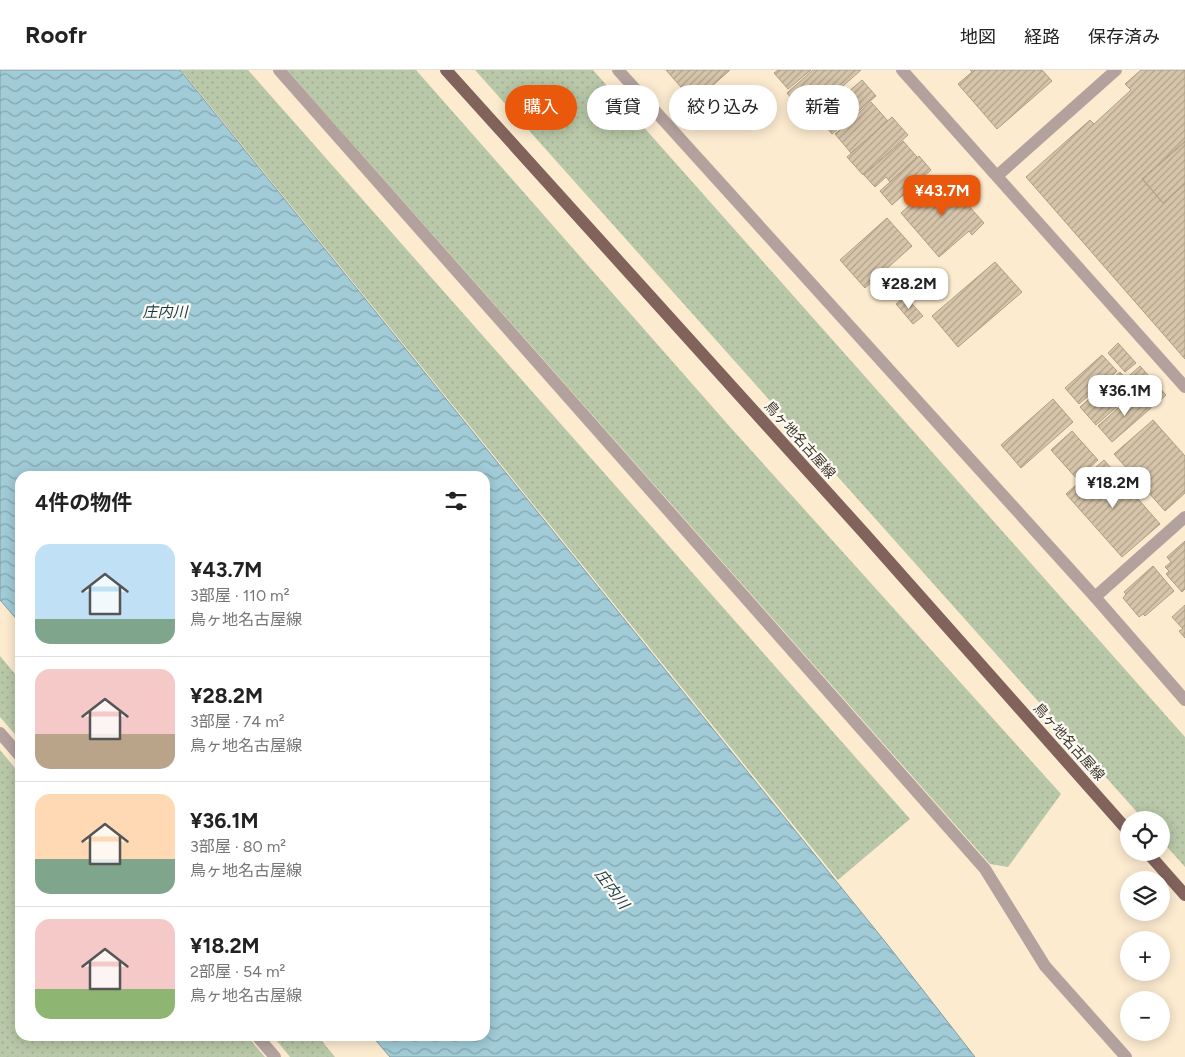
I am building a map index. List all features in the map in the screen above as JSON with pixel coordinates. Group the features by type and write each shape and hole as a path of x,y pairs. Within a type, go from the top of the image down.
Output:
{"main road":[{"name":"鳥ヶ地名古屋線","path":"446,70 864,533 1120,822"},
{"path":"1155,861 1185,895"}],"street":[{"path":"279,70 985,869 1045,966 1126,1057"},
{"path":"618,70 1095,597 1185,700"},
{"path":"902,70 1185,387"},
{"path":"997,176 1116,70"},
{"path":"1095,597 1185,518"},
{"path":"0,733 15,750"},
{"path":"261,1041 275,1057"}],"green space":[{"path":"181,70 248,70 910,819 838,880"},
{"path":"287,70 416,70 731,428 1061,794 1008,867 990,864"},
{"path":"475,70 593,70 606,85 587,85 587,130 646,130 1185,737 1185,867 1170,850 1170,811 1136,811 529,130 577,130 577,85 505,85 505,104"},
{"path":"0,656 15,674 15,734 0,717"},
{"path":"0,750 15,768 15,1041 251,1041 265,1057 0,1057"},
{"path":"277,1041 322,1041 335,1057 290,1057"}],"water":[{"name":"庄内川","path":"0,70 180,70 887,944 975,1057 390,1057 376,1041 490,1041 490,471 15,471 15,617 0,600"}],"building":[{"path":"666,70 730,70 713,85 679,85"},
{"path":"778,70 811,70 793,85 787,85 787,88 774,73"},
{"path":"813,70 861,70 844,85 796,85"},
{"path":"970,70 1042,70 1052,81 997,129 958,84 972,72"},
{"path":"1141,70 1185,70 1185,141 1142,179 1163,203 1185,184 1185,359 1026,177 1090,120 1094,124 1131,90 1125,84"},
{"path":"862,80 876,96 859,111 859,85 856,85"},
{"path":"871,102 888,121 851,153 835,134 840,130 859,130 859,113"},
{"path":"892,117 908,135 863,175 847,157"},
{"path":"828,130 837,130 832,134"},
{"path":"903,141 917,157 890,182 886,177 875,187 864,175"},
{"path":"1185,142 1185,183 1163,203 1143,179"},
{"path":"919,156 931,170 892,205 880,191"},
{"path":"942,176 984,223 972,235 969,231 939,257 901,213"},
{"path":"887,218 912,246 865,288 840,260"},
{"path":"995,262 1022,292 958,347 932,316"},
{"path":"905,296 923,316 913,324 896,304"},
{"path":"1118,343 1136,363 1125,372 1108,353"},
{"path":"1102,355 1117,371 1079,404 1065,388"},
{"path":"1140,366 1166,395 1156,404 1130,375"},
{"path":"1120,372 1136,390 1096,425 1080,407"},
{"path":"1137,391 1151,408 1112,442 1098,426"},
{"path":"1053,399 1073,422 1021,468 1001,445"},
{"path":"1153,420 1185,456 1185,493 1165,511 1114,454"},
{"path":"1072,431 1098,460 1077,479 1051,450"},
{"path":"1104,460 1160,524 1122,557 1066,494"},
{"path":"1185,541 1185,589 1182,592 1166,574 1169,571 1165,567 1171,562 1167,557"},
{"path":"1153,566 1174,591 1145,616 1143,614 1139,617 1123,598 1126,594 1124,592"},
{"path":"1185,605 1185,638 1179,631 1183,629 1172,617"}]}
